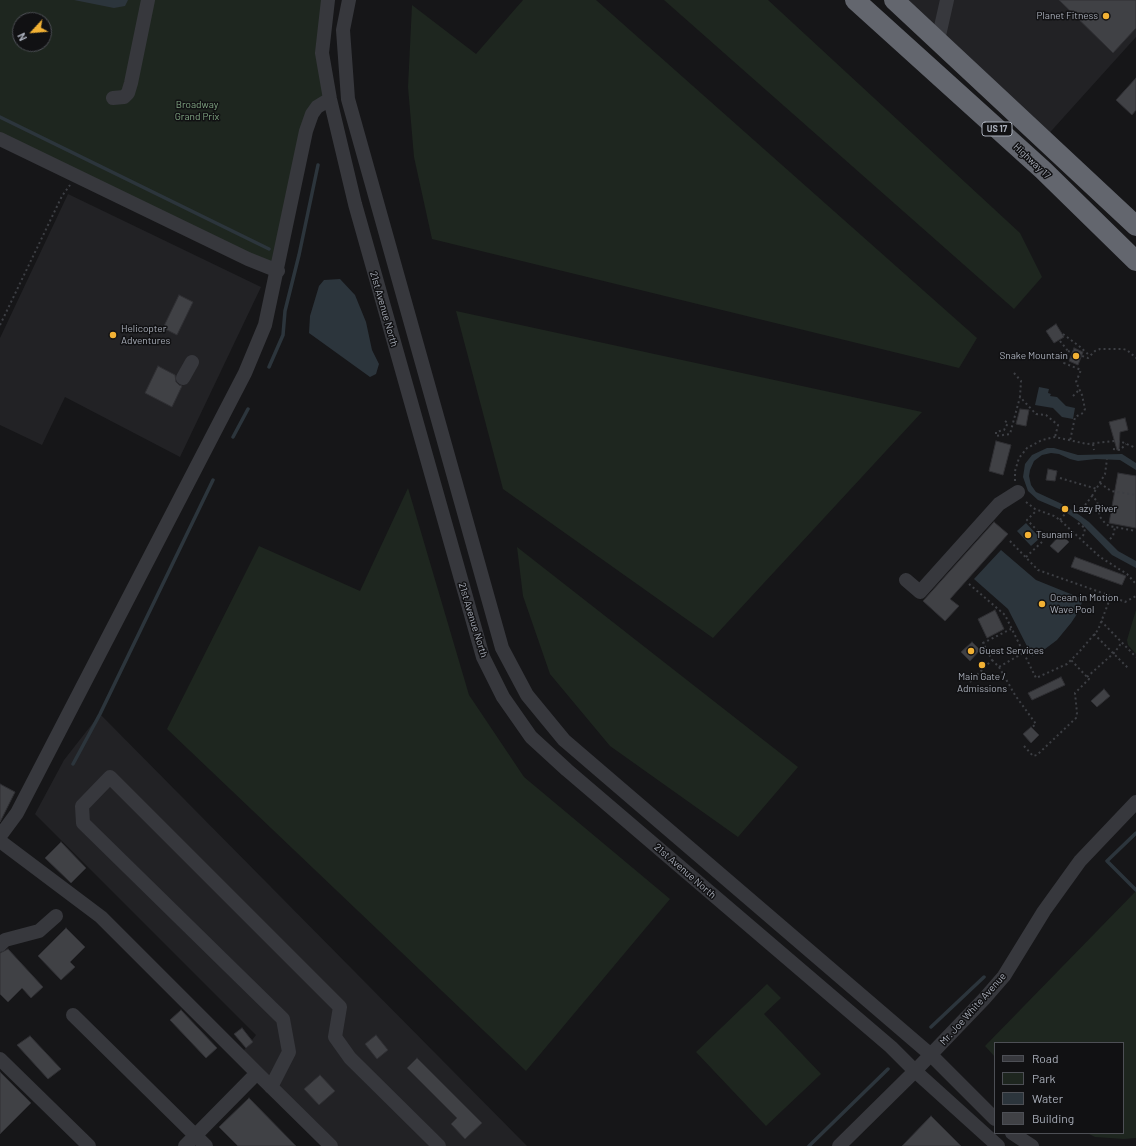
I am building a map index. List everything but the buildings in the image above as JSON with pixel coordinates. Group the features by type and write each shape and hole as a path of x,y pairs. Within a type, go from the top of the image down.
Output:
{"highway":[{"name":"Highway 17","path":"855,0 1043,170 1136,262"},
{"name":"US 17","path":"894,0 1136,226"}],"street":[{"path":"113,98 124,98 128,93 148,0"},
{"name":"21st Avenue North","path":"328,0 322,53 330,99 355,204 483,657 503,697 531,737 567,770 891,1047 915,1071 998,1146"},
{"name":"21st Avenue North","path":"349,0 343,30 348,99 502,648 527,695 564,740 931,1055 994,1118"},
{"path":"938,40 947,0"},
{"path":"0,836 17,813 245,373 265,325 278,271 306,131 312,114 317,108 330,99"},
{"path":"0,139 248,259 278,271"},
{"path":"183,378 192,362"},
{"path":"906,580 920,592 999,504 1018,492"},
{"path":"271,1087 289,1052 283,1019 83,824 82,806 110,777 340,1007 336,1037 350,1058 439,1146"},
{"name":"Mr. Joe White Avenue","path":"839,1146 931,1055 1004,976 1044,911 1080,861 1136,802"},
{"path":"0,840 101,917 331,1146"},
{"path":"2,940 39,931 56,916"},
{"path":"73,1015 206,1146"},
{"path":"0,1059 89,1146"},
{"path":"185,1146 257,1073"},
{"path":"1014,1134 1032,1146"}],"path":[{"path":"0,325 62,196 76,176"},
{"path":"1063,334 1090,356"},
{"path":"1060,341 1068,351 1088,358 1100,349 1118,349 1127,350 1136,358"},
{"path":"1068,351 1064,363 1081,370 1076,382 1082,394 1085,409 1083,413 1075,417 1070,440"},
{"path":"1005,420 1008,423 1004,430 996,432 996,436 1010,434 1020,397 1021,381 1014,373"},
{"path":"1073,396 1080,389"},
{"path":"1020,397 1036,414 1046,415 1058,425 1055,437"},
{"path":"1136,448 1114,441 1087,444 1055,437 1042,440 1027,448 1019,458 1015,471 1018,492 1027,503 1037,510 1054,516 1060,520 1100,557 1127,574 1136,584"},
{"path":"1093,444 1094,450"},
{"path":"1113,449 1120,450 1126,444"},
{"path":"1082,509 1092,496 1105,474 1107,459"},
{"path":"1060,478 1097,488"},
{"path":"1100,483 1111,491 1136,495"},
{"path":"1092,496 1097,501 1100,517 1104,523 1115,527 1136,531"},
{"path":"1026,557 1043,541 1043,536 1027,520 1037,510"},
{"path":"1060,520 1064,514"},
{"path":"1078,523 1085,528 1084,534 1081,538"},
{"path":"1110,539 1113,536 1115,527"},
{"path":"1009,540 1038,570 1125,602 1136,596"},
{"path":"969,584 1005,615 1036,678 1067,664 1071,660 1098,630 1111,596"},
{"path":"1102,621 1136,657"},
{"path":"1011,629 983,643 992,660 999,667 1015,695 1036,724 1032,728"},
{"path":"1094,634 1128,668"},
{"path":"1087,677 1113,654 1122,642"},
{"path":"999,667 1023,653"},
{"path":"970,682 992,660"},
{"path":"1024,746 1033,756 1037,755 1076,718 1075,693 1090,679 1071,660"}],"shaded area":[{"path":"893,0 1136,0 1136,37 1044,139"},
{"path":"68,194 261,287 180,457 65,397 42,445 0,425 0,338"},
{"path":"100,714 527,1146 333,1146 241,1054 256,1035 35,814 64,760"}],"green space":[{"name":"Broadway Grand Prix","path":"0,0 328,0 330,99 317,107 278,271 0,139"},
{"path":"523,0 596,0 977,338 959,368 432,239 414,157 408,87 412,5 476,54"},
{"path":"664,0 768,0 1020,233 1042,277 1014,309"},
{"path":"456,311 922,412 713,638 503,489"},
{"path":"408,488 469,695 524,777 670,899 526,1071 167,729 259,546 360,591"},
{"path":"517,547 798,767 738,837 610,746 550,674 523,596"},
{"path":"1136,610 1136,654 1128,645 1127,640"},
{"path":"1136,891 1136,1138 1124,1139 1095,1137 1089,1134 1124,1134 1124,1042 994,1042 994,1056 985,1046"},
{"path":"767,984 781,998 764,1014 821,1074 766,1126 696,1052"}],"water":[{"path":"74,0 128,0 125,6 114,8"},
{"path":"340,279 355,295 366,322 372,350 379,364 376,374 370,377 309,333 310,316 319,286 324,280"},
{"path":"1039,387 1049,389 1048,393 1051,394 1050,396 1057,397 1066,406 1075,408 1073,419 1062,417 1053,408 1035,405"},
{"name":"Lazy River","path":"1047,448 1054,448 1078,455 1122,454 1136,463 1136,470 1120,460 1096,459 1078,461 1059,454 1051,453 1042,455 1034,461 1029,476 1031,485 1036,492 1062,504 1089,522 1118,551 1136,561 1136,568 1112,555 1080,522 1064,511 1038,500 1028,491 1023,477 1025,464 1032,455"},
{"name":"Tsunami","path":"1026,523 1040,538 1031,546 1017,531"},
{"name":"Ocean in Motion Wave Pool","path":"1001,550 1036,580 1083,599 1079,611 1057,640 1032,656 1008,609 974,579"}],"waterway":[{"path":"0,117 269,249"},
{"path":"269,367 283,335 285,311 299,255 318,165"},
{"path":"233,437 248,409"},
{"path":"73,764 100,714 213,480"},
{"path":"1136,833 1107,861 1136,890"},
{"path":"931,1027 984,977"},
{"path":"809,1146 888,1069"}],"place":[{"name":"Planet Fitness","path":"1106,16"},
{"name":"Helicopter Adventures","path":"113,335"},
{"name":"Snake Mountain","path":"1076,356"},
{"name":"Lazy River","path":"1065,509"},
{"name":"Tsunami","path":"1028,535"},
{"name":"Ocean in Motion Wave Pool","path":"1042,604"},
{"name":"Guest Services","path":"971,651"},
{"name":"Main Gate / Admissions","path":"982,665"}]}
